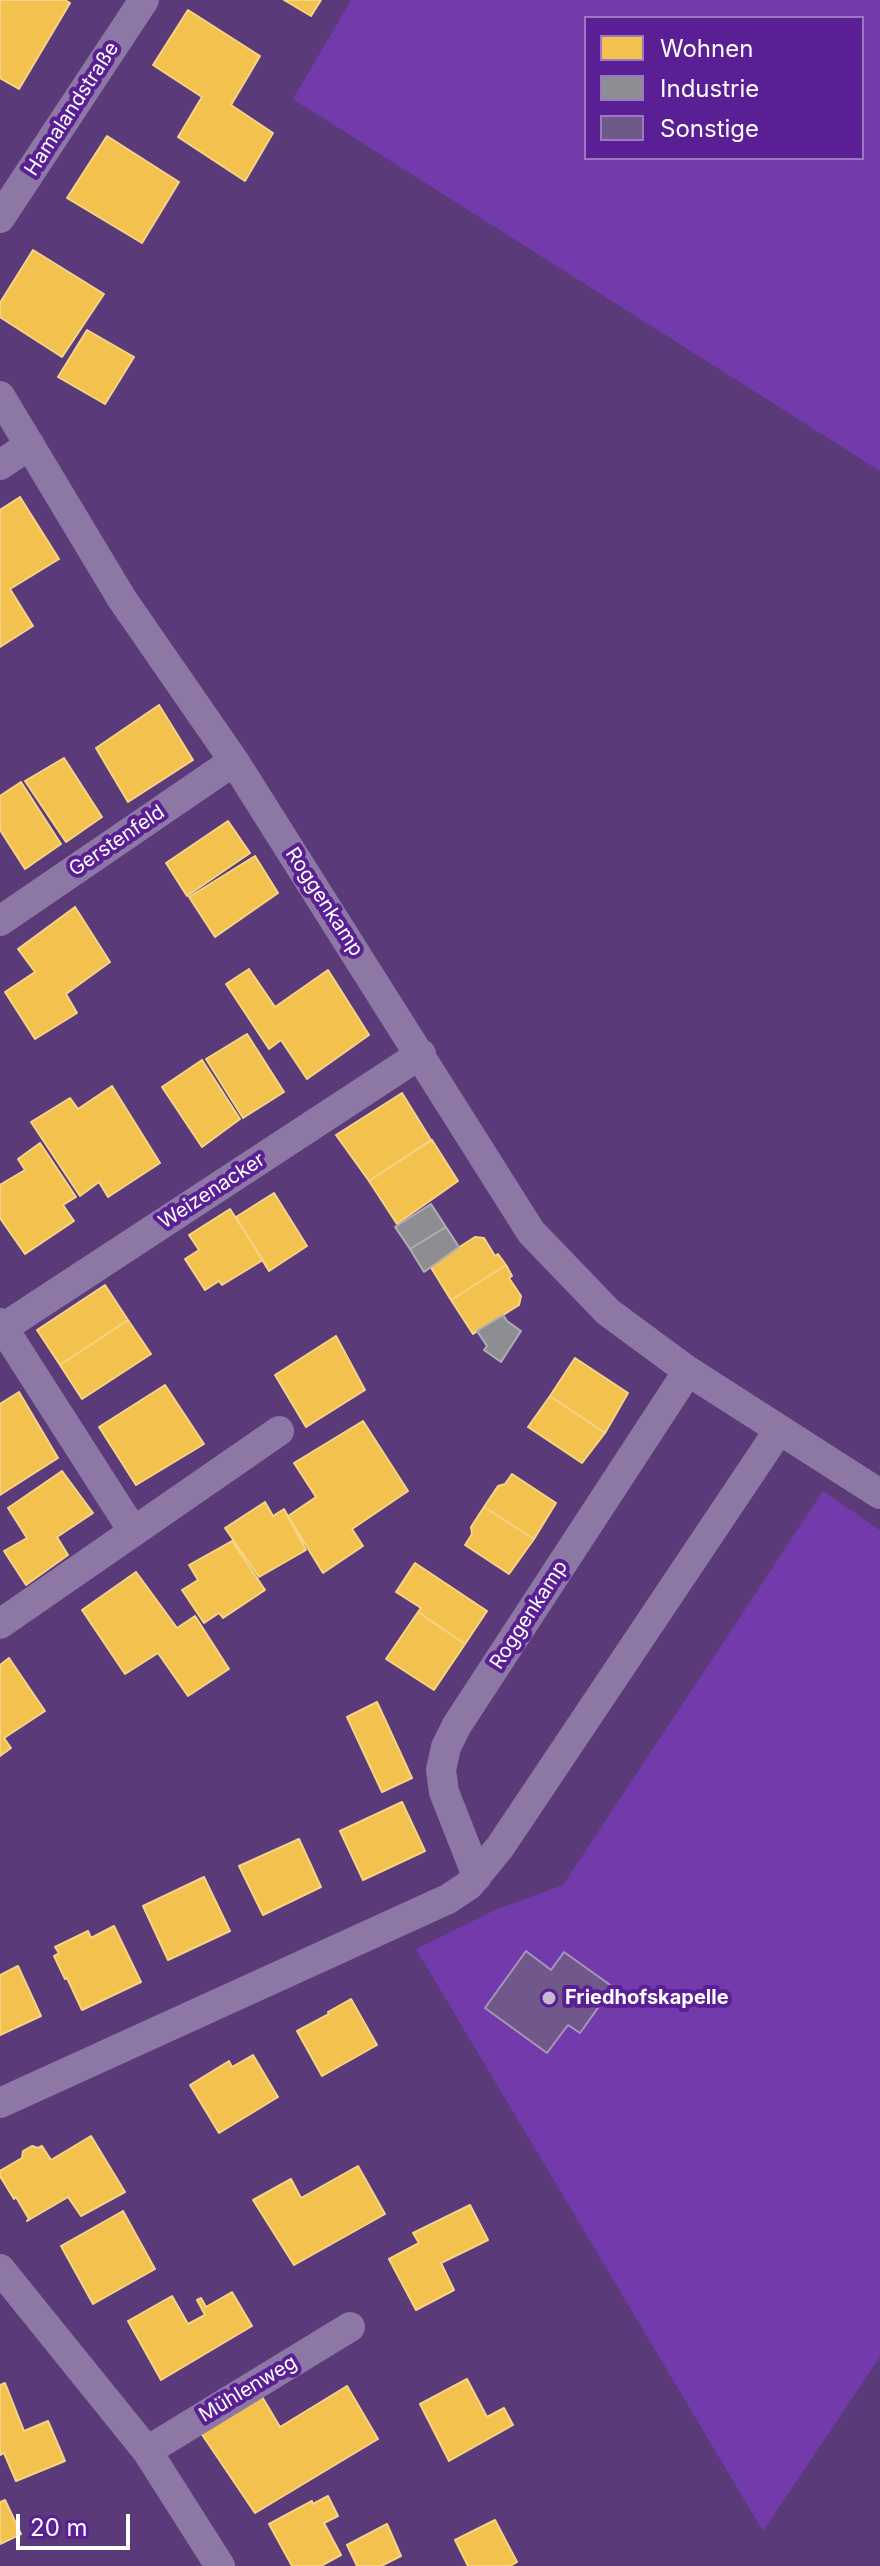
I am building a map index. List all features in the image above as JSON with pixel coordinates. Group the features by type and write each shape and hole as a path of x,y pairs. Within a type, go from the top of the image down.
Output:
{"street":[{"name":"Hamalandstraße","path":"0,218 144,0"},
{"name":"Roggenkamp","path":"0,396 122,599 234,761 531,1232 608,1312 688,1371 880,1494"},
{"path":"0,465 30,445"},
{"name":"Gerstenfeld","path":"0,921 234,761"},
{"name":"Weizenacker","path":"1,1326 421,1054"},
{"path":"1,1326 133,1531"},
{"name":"Roggenkamp","path":"477,1876 444,1792 441,1770 446,1747 457,1725 688,1371"},
{"path":"0,2103 448,1899 469,1885 500,1847 779,1430"},
{"path":"0,1624 279,1431"},
{"path":"0,2269 147,2451 220,2566"},
{"name":"Mühlenweg","path":"147,2451 350,2327"}],"shaded area":[{"path":"351,0 880,0 880,471 293,99"},
{"path":"823,1491 880,1530 880,2357 763,2531 416,1949 495,1910 563,1885"}],"building: Wohnen":[{"path":"0,0 65,0 70,3 19,89 0,78"},
{"path":"284,0 321,0 311,16"},
{"path":"188,10 260,56 231,105 273,133 245,181 178,137 202,97 153,65"},
{"path":"107,136 179,182 142,243 67,198"},
{"path":"33,250 104,294 62,357 0,317 0,303"},
{"path":"87,330 134,357 105,404 58,377"},
{"path":"20,497 59,559 10,589 33,626 0,647 0,510"},
{"path":"159,705 193,760 128,802 96,748"},
{"path":"64,758 102,817 66,842 25,781"},
{"path":"21,782 61,844 25,869 0,830 0,796"},
{"path":"228,821 250,853 187,896 166,863"},
{"path":"255,856 278,893 215,937 189,897"},
{"path":"75,907 110,962 66,994 77,1013 35,1039 5,992 35,972 18,949"},
{"path":"249,969 275,1007 328,970 369,1035 307,1079 281,1040 269,1049 226,984"},
{"path":"247,1034 284,1092 243,1118 206,1059"},
{"path":"202,1060 240,1119 202,1147 162,1087"},
{"path":"112,1086 160,1163 108,1197 99,1182 80,1196 31,1122 70,1098 78,1109"},
{"path":"402,1093 431,1140 369,1181 336,1135"},
{"path":"432,1140 458,1181 397,1224 369,1181"},
{"path":"40,1143 76,1197 63,1205 74,1221 25,1254 0,1218 0,1185 25,1170 18,1159"},
{"path":"274,1193 307,1246 269,1271 236,1217"},
{"path":"230,1209 263,1260 222,1285 219,1281 205,1290 185,1259 199,1250 189,1235"},
{"path":"475,1237 484,1238 495,1256 498,1254 506,1265 451,1300 430,1266"},
{"path":"506,1265 512,1276 509,1278 521,1296 519,1305 473,1334 451,1300"},
{"path":"105,1285 128,1320 60,1365 37,1330"},
{"path":"128,1320 151,1354 82,1399 60,1365"},
{"path":"336,1336 365,1390 306,1427 275,1375"},
{"path":"575,1358 628,1393 605,1433 550,1396"},
{"path":"165,1385 204,1444 136,1485 99,1427"},
{"path":"19,1392 58,1458 0,1495 0,1404"},
{"path":"550,1396 605,1433 582,1463 528,1427"},
{"path":"363,1421 408,1491 352,1529 363,1546 323,1573 288,1516 316,1497 294,1463"},
{"path":"62,1471 93,1513 57,1537 68,1555 26,1585 4,1551 27,1538 8,1508"},
{"path":"512,1474 556,1503 534,1539 484,1507 498,1486 505,1484"},
{"path":"265,1502 273,1516 284,1509 306,1550 259,1577 225,1528"},
{"path":"484,1507 534,1539 509,1574 465,1545 472,1534 471,1527"},
{"path":"232,1541 265,1590 223,1618 219,1613 204,1623 182,1590 198,1580 189,1565"},
{"path":"415,1563 487,1611 465,1644 418,1612 421,1608 396,1592"},
{"path":"136,1572 177,1628 195,1616 229,1669 188,1696 158,1653 125,1674 82,1610"},
{"path":"418,1612 465,1644 434,1690 386,1659"},
{"path":"9,1658 45,1711 4,1738 11,1748 0,1756 0,1665"},
{"path":"377,1702 412,1778 382,1792 347,1717"},
{"path":"402,1802 425,1851 363,1880 340,1831"},
{"path":"299,1839 321,1887 263,1915 239,1866"},
{"path":"204,1877 230,1931 168,1960 143,1906"},
{"path":"114,1926 141,1982 82,2010 54,1956 59,1953 55,1947 88,1931 91,1938"},
{"path":"18,1966 41,2016 0,2035 0,1975"},
{"path":"351,1999 377,2045 322,2076 297,2031"},
{"path":"253,2055 278,2097 219,2133 190,2085 229,2061 232,2067"},
{"path":"91,2136 125,2192 81,2216 68,2197 27,2221 29,2219 0,2176 0,2171 22,2158 23,2151 32,2146 42,2146 51,2160"},
{"path":"358,2166 385,2214 294,2265 253,2200 291,2179 301,2198"},
{"path":"470,2205 488,2240 441,2263 454,2290 416,2310 389,2259 419,2243 413,2233"},
{"path":"123,2211 155,2269 93,2304 61,2246"},
{"path":"232,2292 252,2326 161,2380 128,2321 172,2296 188,2324 205,2315 197,2300 201,2298 206,2307"},
{"path":"467,2379 487,2417 504,2408 513,2425 449,2461 420,2404"},
{"path":"5,2383 24,2431 48,2421 65,2461 16,2481 4,2453 0,2455 0,2385"},
{"path":"347,2386 378,2439 255,2513 201,2433 261,2395 280,2427"},
{"path":"328,2496 338,2516 324,2523 341,2555 321,2566 292,2566 269,2524"},
{"path":"5,2500 21,2534 0,2544 0,2502"},
{"path":"495,2520 517,2562 510,2566 468,2566 455,2540"},
{"path":"387,2524 401,2556 381,2566 357,2566 347,2545"}],"building: Industrie":[{"path":"431,1204 446,1227 410,1249 395,1227"},
{"path":"446,1227 459,1247 424,1272 410,1249"},
{"path":"503,1315 521,1331 501,1362 484,1350 487,1346 477,1331"}],"building: Sonstige":[{"name":"Friedhofskapelle","path":"526,1951 551,1970 564,1952 613,1987 580,2033 568,2025 547,2053 485,2008"}],"place":[{"name":"Friedhofskapelle","path":"549,1998"}]}
